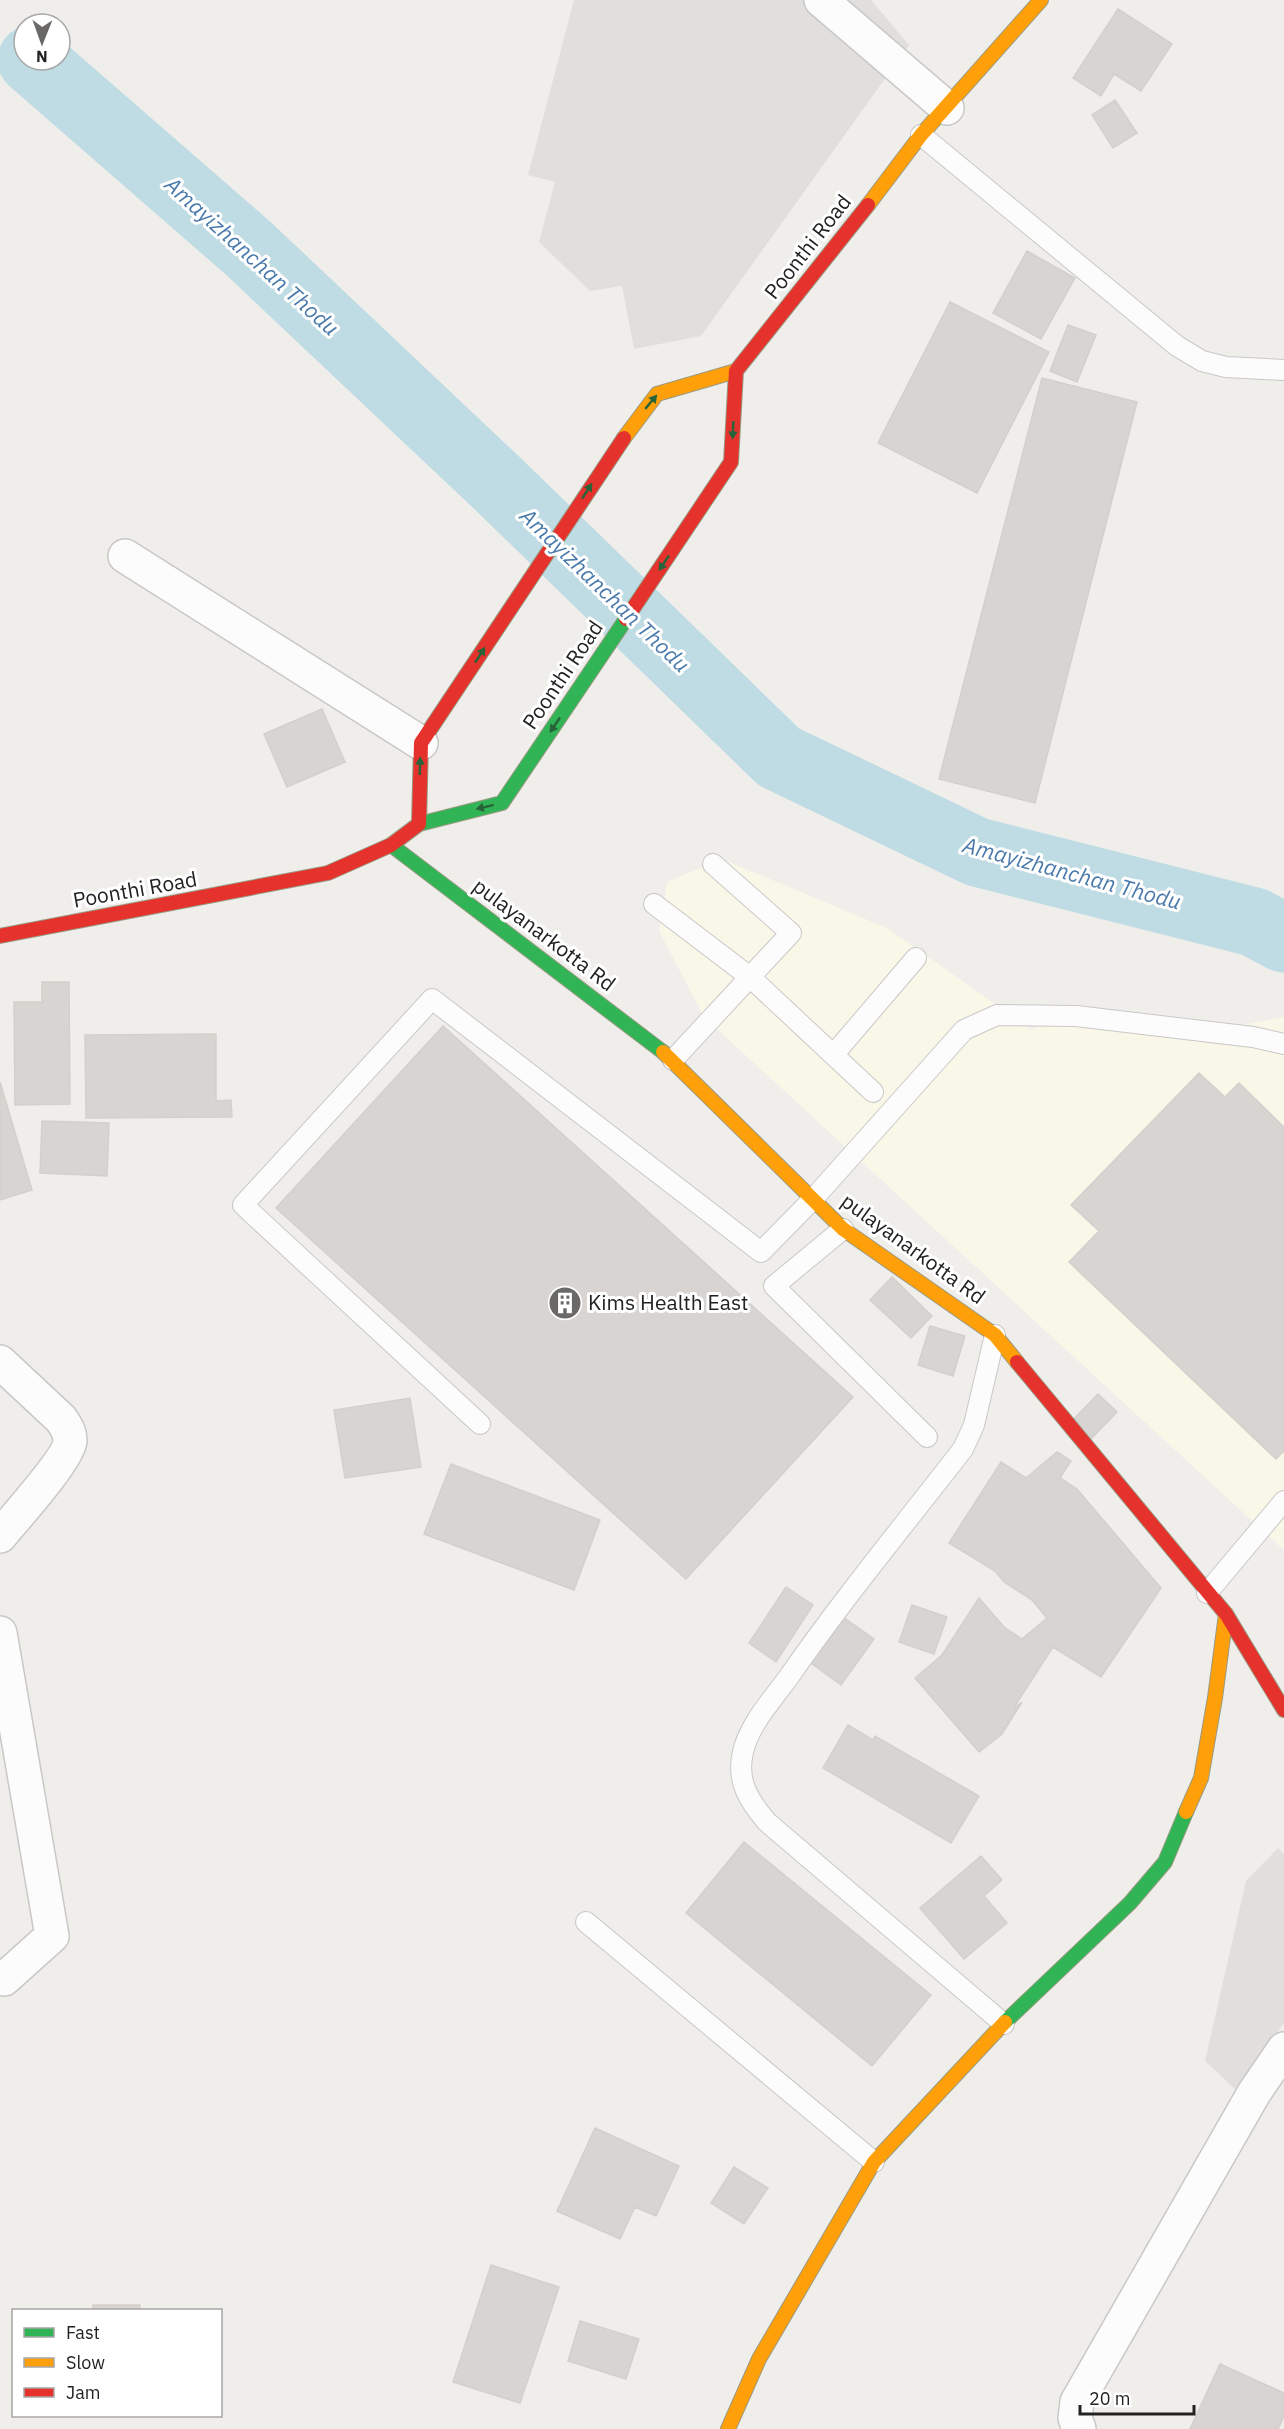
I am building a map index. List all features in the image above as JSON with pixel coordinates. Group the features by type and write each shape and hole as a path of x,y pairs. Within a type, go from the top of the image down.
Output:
{"street":[{"path":"821,0 946,108"},
{"name":"Poonthi Road","path":"0,936 328,873 391,845 418,824 502,803 731,462 736,371 914,147 921,135 1041,0"},
{"path":"418,824 421,743 616,448 657,394 736,371"},
{"path":"125,556 421,743"},
{"name":"pulayanarkotta Rd","path":"391,845 673,1060 843,1229 995,1335 1226,1614 1284,1710"},
{"path":"0,1362 61,1419 69,1430 70,1443 62,1460 0,1536"},
{"path":"728,2429 759,2359 874,2162 1025,2001 1130,1903 1165,1862 1202,1778 1226,1614"},
{"path":"0,1633 51,1936 4,1979"},
{"path":"1078,2429 1075,2418 1077,2402 1254,2093 1284,2049"}],"lane":[{"path":"921,135 1178,346 1202,361 1226,367 1284,370"},
{"path":"673,1060 791,933 713,864"},
{"path":"654,904 750,977 873,1092"},
{"path":"834,1054 916,958"},
{"path":"480,1424 243,1205 432,999 761,1252 783,1277"},
{"path":"761,1252 813,1199 964,1030 997,1015 1076,1016 1253,1036 1284,1044"},
{"path":"843,1229 774,1286 927,1437"},
{"path":"995,1335 974,1425 963,1449 817,1637 752,1729 742,1752 742,1780 749,1801 767,1822 1004,2024"},
{"path":"1207,1593 1284,1501"},
{"path":"586,1922 874,2162"}],"shaded area":[{"path":"574,0 871,0 909,45 701,336 634,349 622,286 590,291 539,242 555,182 528,175"},
{"path":"722,859 887,928 1032,1030 1068,1004 1199,1033 1284,1017 1284,1550 704,1017 659,931 667,882"},
{"path":"1278,1848 1284,1854 1284,2022 1238,2092 1205,2061 1246,1881"}],"building":[{"path":"1118,9 1172,44 1141,91 1114,74 1101,96 1073,78"},
{"path":"1115,100 1137,133 1113,148 1092,115"},
{"path":"1027,251 1075,278 1041,339 993,313"},
{"path":"950,302 1049,352 977,493 878,443"},
{"path":"1068,325 1096,335 1077,382 1050,371"},
{"path":"1042,378 1137,402 1035,803 939,779"},
{"path":"322,709 345,762 287,787 264,734"},
{"path":"42,982 69,982 70,1104 15,1105 14,1002 42,1002"},
{"name":"Kims Health East","path":"443,1026 853,1397 686,1579 276,1208"},
{"path":"216,1034 216,1101 231,1100 232,1117 86,1118 85,1035"},
{"path":"1199,1073 1225,1097 1239,1083 1284,1127 1284,1451 1276,1459 1069,1262 1099,1231 1071,1205"},
{"path":"0,1082 32,1190 0,1200"},
{"path":"42,1121 109,1123 107,1176 40,1173"},
{"path":"892,1277 932,1316 911,1338 870,1300"},
{"path":"930,1326 965,1336 953,1376 918,1365"},
{"path":"1098,1394 1117,1412 1089,1441 1070,1423"},
{"path":"410,1398 421,1467 345,1478 334,1410"},
{"path":"1057,1452 1071,1461 1060,1478 1077,1489 1161,1588 1101,1677 1053,1647 1013,1709 1022,1702 1002,1734 979,1752 915,1678 942,1655 979,1598 1004,1627 1022,1639 1047,1618 1032,1600 1004,1582 995,1571 949,1543 1001,1462 1026,1478"},
{"path":"451,1464 600,1520 574,1590 424,1534"},
{"path":"786,1587 813,1605 776,1662 749,1643"},
{"path":"912,1605 947,1617 934,1654 899,1642"},
{"path":"843,1617 874,1639 841,1685 811,1663"},
{"path":"848,1725 873,1740 875,1736 979,1796 951,1843 823,1768"},
{"path":"744,1842 931,1995 872,2066 686,1913"},
{"path":"981,1856 1002,1880 984,1896 1007,1923 964,1959 920,1908"},
{"path":"595,2128 679,2166 656,2216 635,2207 620,2239 557,2211"},
{"path":"734,2167 768,2188 744,2224 711,2203"},
{"path":"491,2265 559,2287 520,2403 453,2382"},
{"path":"93,2305 140,2305 140,2309 93,2309"},
{"path":"580,2321 639,2339 626,2379 568,2361"},
{"path":"1220,2364 1284,2393 1284,2416 1278,2429 1190,2429"}],"waterway":[{"name":"Amayizhanchan Thodu","path":"46,72 249,249 498,484 779,757 977,852 1254,922 1284,938"}],"traffic: fast":[{"path":"419,824 502,803 626,619"},
{"path":"391,845 663,1052"},
{"path":"1005,2022 1130,1903 1165,1862 1186,1812"}],"traffic: slow":[{"path":"868,205 921,135 1041,0"},
{"path":"624,438 657,394 736,371"},
{"path":"663,1052 843,1229 995,1335 1017,1362"},
{"path":"1186,1812 1201,1778 1226,1614"},
{"path":"728,2429 759,2359 874,2162 1005,2022"}],"traffic: jam":[{"path":"626,619 731,462 736,371 868,205"},
{"path":"419,824 421,743 624,438"},
{"path":"0,936 328,873 391,845 419,824"},
{"path":"1017,1362 1226,1614 1284,1710"}],"place":[{"name":"Kims Health East","path":"565,1303"}]}
